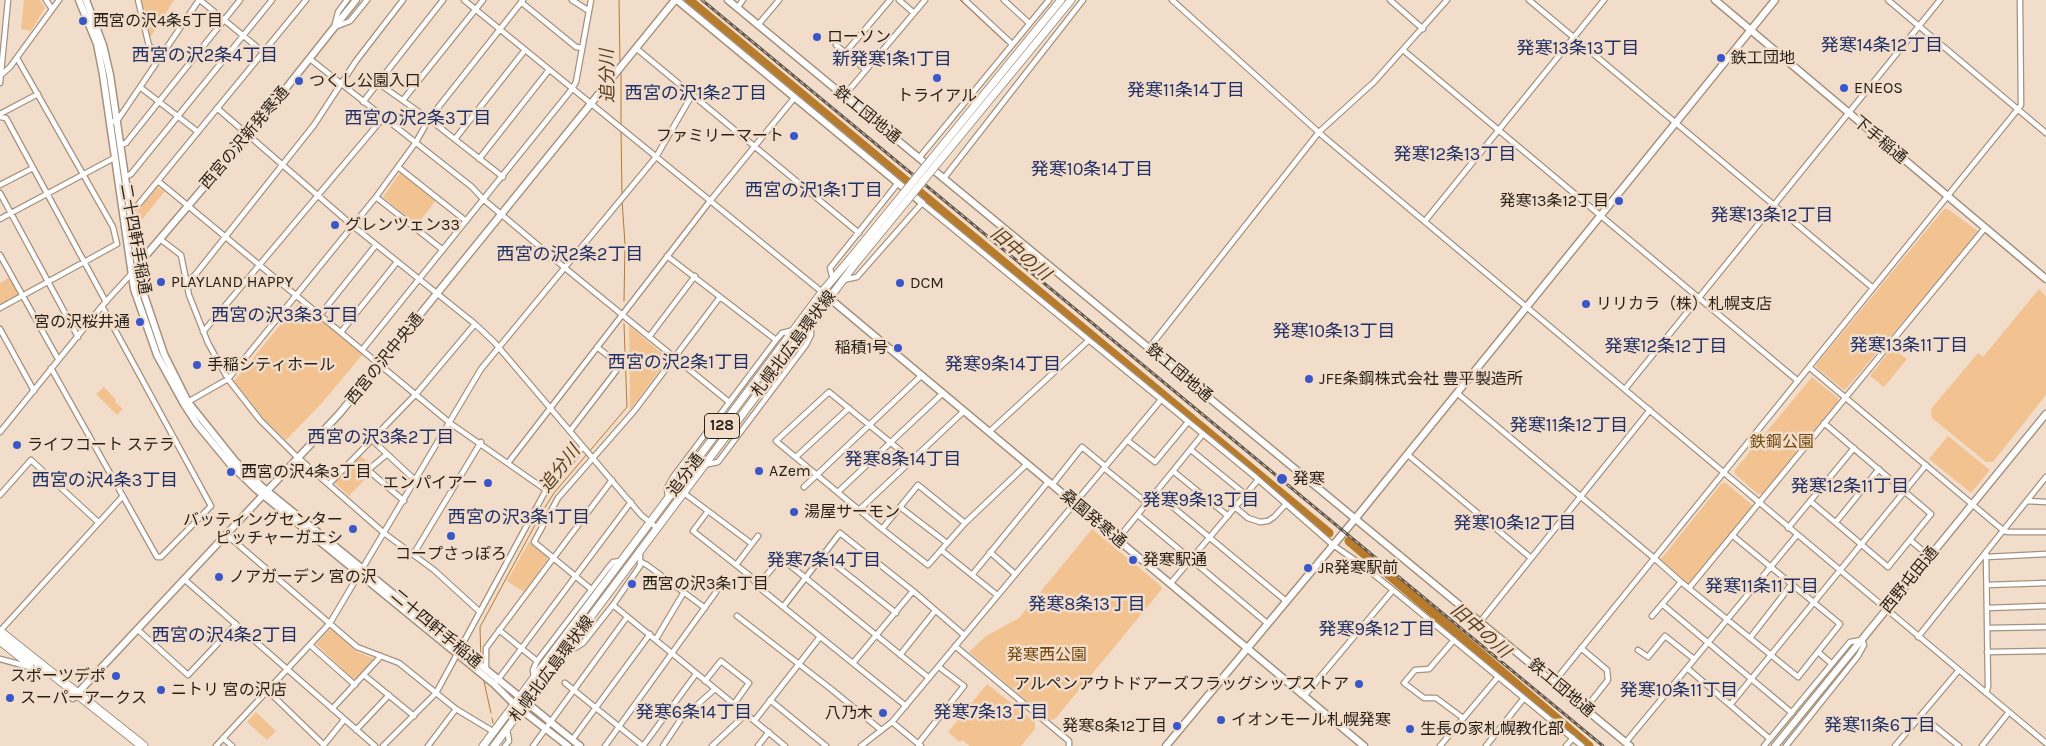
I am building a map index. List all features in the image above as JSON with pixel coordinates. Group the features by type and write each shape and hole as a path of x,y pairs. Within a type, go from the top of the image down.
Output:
{"highway":[{"path":"0,632 133,746"},
{"path":"0,640 36,669 143,746"}],"main road":[{"name":"札幌北広島環状線","path":"1033,40 1061,0"},
{"name":"札幌北広島環状線","path":"822,292 852,261 1033,40 1071,0"},
{"name":"札幌北広島環状線","path":"494,746 842,281 852,261"},
{"name":"追分通","path":"622,561 822,292"},
{"name":"札幌北広島環状線","path":"483,746 622,561"}],"street":[{"path":"0,83 8,0"},
{"path":"46,0 52,9"},
{"path":"1,75 10,68 59,0"},
{"name":"二十四軒手稲通","path":"79,0 97,44 103,75 134,289 157,355 186,403 236,462 266,493 486,674 520,698 570,743 580,746"},
{"name":"二十四軒手稲通","path":"86,0 103,45 117,121 141,286 164,354 186,403"},
{"path":"138,0 149,46 162,54"},
{"path":"120,145 126,142 240,0"},
{"path":"124,177 131,174 272,0"},
{"path":"129,211 138,205 306,0"},
{"path":"334,28 338,12 347,0"},
{"name":"西宮の沢新発寒通","path":"131,274 249,135 356,0"},
{"path":"334,28 350,21 367,0"},
{"path":"186,282 195,275 325,111 356,60 404,0"},
{"path":"363,102 443,0"},
{"path":"464,0 822,292"},
{"path":"403,100 483,0"},
{"path":"572,0 589,11"},
{"path":"362,350 572,89 576,82 591,0"},
{"path":"676,0 1203,434 1334,545 1393,590 1582,746"},
{"name":"西宮の沢中央通","path":"75,696 340,413 676,0"},
{"name":"鉄工団地通","path":"728,0 1628,744"},
{"path":"737,8 744,0"},
{"path":"758,25 779,0"},
{"path":"846,53 890,0"},
{"path":"899,0 914,13"},
{"path":"844,96 925,0"},
{"path":"965,0 1012,44"},
{"path":"1004,0 1030,23"},
{"path":"944,178 1083,0"},
{"path":"1172,0 1319,132 2046,744"},
{"path":"1390,0 1422,29"},
{"path":"1149,348 1319,132 1373,83 1447,0"},
{"path":"1529,0 1873,288"},
{"path":"1425,221 1604,0"},
{"name":"下手稲通","path":"1714,0 2046,279"},
{"path":"1166,746 1334,545 1774,0"},
{"path":"1888,0 2046,133"},
{"path":"1625,389 1940,0"},
{"path":"1554,682 2018,109 2021,104 2020,0"},
{"path":"109,122 117,121 197,1 263,52"},
{"path":"186,403 228,379 376,197 416,142 429,119 522,1 576,47 582,48"},
{"path":"919,158 1046,1"},
{"path":"836,45 866,70"},
{"path":"637,49 858,233"},
{"path":"455,139 525,50"},
{"path":"1403,50 1798,381"},
{"path":"0,308 117,244 113,227 17,58"},
{"path":"310,59 472,187 483,199 565,268 729,402"},
{"path":"479,159 549,70"},
{"path":"378,83 429,119 503,177"},
{"path":"140,87 198,132"},
{"path":"0,115 38,94"},
{"path":"216,746 330,623 481,369 656,157 692,95"},
{"path":"508,463 710,200 795,98"},
{"path":"217,108 284,164 353,226 475,324 500,348 631,502 657,528"},
{"path":"0,115 6,118 106,302"},
{"path":"203,332 383,118"},
{"path":"0,219 114,158"},
{"path":"398,167 466,221"},
{"path":"0,185 33,168"},
{"path":"158,180 450,423 481,442 546,490"},
{"path":"832,280 830,268 898,183"},
{"path":"0,193 78,336"},
{"path":"376,197 442,250"},
{"path":"842,281 857,277 922,203"},
{"path":"1689,588 1985,228"},
{"path":"160,240 181,255 186,282 203,332 228,379 260,420 299,458 384,534 434,570 480,612"},
{"path":"320,314 376,245"},
{"path":"0,255 58,359"},
{"path":"667,256 776,340"},
{"path":"341,332 397,262"},
{"path":"0,432 58,359 131,274"},
{"path":"649,337 695,276"},
{"name":"桑園発寒通","path":"822,292 1364,746"},
{"path":"591,589 534,542 558,498 592,457 636,410 720,297"},
{"path":"51,368 157,557 162,557 211,506 102,306"},
{"path":"329,484 416,394 475,324"},
{"path":"0,329 34,391"},
{"path":"668,499 667,488 674,476 729,402 782,333 794,330"},
{"path":"989,432 1089,340"},
{"path":"570,431 616,370 616,362 597,348"},
{"path":"1809,367 2004,530 2008,532 2046,532"},
{"path":"804,487 922,375"},
{"path":"912,460 829,392 776,441 928,565 965,523 1027,464"},
{"path":"838,492 943,393"},
{"path":"1457,393 1681,582 1798,677 1840,624 1732,535"},
{"path":"861,746 892,722 906,706 1160,400"},
{"path":"796,457 849,408"},
{"path":"1480,622 1650,410"},
{"path":"859,510 964,411"},
{"name":"西野屯田通","path":"1775,746 2046,414"},
{"path":"1127,440 1155,462 1188,422"},
{"path":"1810,501 1888,567 1931,514 1824,423"},
{"path":"1117,540 1203,434"},
{"path":"372,440 416,481"},
{"path":"413,556 481,442"},
{"path":"972,575 1082,447 1147,503"},
{"path":"384,746 436,693 460,652 546,490 585,448"},
{"path":"1788,528 1854,448"},
{"path":"1191,450 1246,495"},
{"path":"1407,454 1531,558"},
{"path":"386,455 368,470 404,501"},
{"path":"0,495 30,460 98,522"},
{"path":"1730,705 1926,465"},
{"path":"1836,522 1879,470"},
{"path":"1173,471 1228,516"},
{"path":"1918,637 1986,555 2046,477"},
{"path":"486,674 486,648 612,480"},
{"path":"1170,584 1258,480"},
{"path":"882,529 918,485 965,523"},
{"path":"684,492 752,544"},
{"path":"1156,492 1286,601"},
{"path":"0,632 123,496"},
{"path":"2027,501 2046,502"},
{"path":"496,682 631,502"},
{"path":"1235,507 1248,518 1260,522 1268,521 1274,517 1286,504"},
{"path":"900,507 947,543"},
{"path":"708,511 693,531 736,565 783,607 906,706"},
{"path":"1138,515 1267,623"},
{"path":"783,607 840,533 913,591 964,635"},
{"path":"227,535 357,647 392,659 406,668 456,709 494,732"},
{"path":"1628,744 1694,659 1797,535"},
{"path":"736,565 758,536"},
{"path":"1910,540 1929,556"},
{"path":"941,550 997,595"},
{"path":"569,647 575,648 583,643 613,605 641,562 640,551"},
{"path":"990,552 1015,574"},
{"path":"1986,555 2046,554"},
{"path":"824,555 896,613"},
{"path":"1986,555 1988,687 1986,693"},
{"path":"758,585 781,558 929,678"},
{"path":"534,679 533,670 537,661 613,562 622,561"},
{"path":"641,562 705,608"},
{"path":"184,579 375,746"},
{"path":"1652,616 1681,582"},
{"path":"1987,585 2046,583"},
{"path":"1750,638 1791,585"},
{"path":"1305,695 1393,590"},
{"path":"853,663 913,591"},
{"path":"656,640 684,592"},
{"path":"605,746 674,654 716,592"},
{"path":"1662,604 1792,713"},
{"path":"613,605 786,746"},
{"path":"1987,608 2046,606"},
{"path":"900,655 935,611"},
{"path":"533,746 628,616"},
{"path":"737,616 799,663 880,730"},
{"path":"137,629 188,675 236,624"},
{"path":"1987,628 2046,627"},
{"path":"499,630 537,661"},
{"path":"570,743 650,634"},
{"path":"1638,650 1648,658 1665,636 1694,659"},
{"path":"755,720 820,637"},
{"path":"1454,640 1429,669 1414,670 1404,683 1424,698 1436,698 1464,718"},
{"path":"1764,746 1850,642 1862,640 1864,645 1858,656 1786,746"},
{"path":"310,644 355,685"},
{"path":"955,646 1069,741 1069,746"},
{"path":"1581,648 1607,670 1608,680 1585,709"},
{"path":"1987,652 2046,651"},
{"name":"二十四軒手稲通","path":"460,652 477,670 486,674"},
{"path":"1818,652 1832,664"},
{"path":"332,709 381,656"},
{"path":"0,659 36,669"},
{"path":"705,681 721,661 750,683 734,704"},
{"path":"892,722 919,745 964,686 939,666"},
{"path":"1687,668 1770,739"},
{"path":"1895,746 1959,670"},
{"path":"564,683 643,746 696,674"},
{"path":"364,675 414,716"},
{"path":"1440,746 1498,676"},
{"name":"二十四軒手稲通","path":"496,682 521,711 548,725"},
{"path":"663,746 681,719 715,689"},
{"path":"267,690 323,745 344,720"},
{"path":"356,730 389,695"},
{"path":"1486,746 1524,698"},
{"path":"770,700 826,746"},
{"path":"428,746 456,709"},
{"path":"1982,746 2009,712"},
{"path":"712,746 746,714"},
{"path":"1921,715 1959,746"},
{"path":"505,746 509,742 507,729"},
{"path":"758,746 769,732"},
{"path":"224,738 232,746"},
{"path":"1566,746 1573,738"}],"green space":[{"path":"24,0 40,0 45,8 31,31 21,29"},
{"path":"141,0 174,0 150,38"},
{"path":"400,173 403,173 436,200 417,225 383,197"},
{"path":"157,187 165,191 136,227 135,214"},
{"path":"1944,209 1948,209 1979,232 1844,390 1817,368 1816,365"},
{"path":"10,277 18,295 0,304 0,283"},
{"path":"2039,289 2046,296 2046,395 1993,462 1986,462 1932,418 1931,409 1978,353 1983,357"},
{"path":"300,301 363,354 321,404 286,440 264,419 234,381"},
{"path":"629,325 668,359 630,410"},
{"path":"1892,348 1907,359 1884,387 1870,376"},
{"name":"鉄鋼公園","path":"1812,377 1838,398 1838,402 1762,494 1758,494 1734,471"},
{"path":"104,387 123,409 117,415 96,394"},
{"path":"1948,436 1990,470 1971,493 1929,459"},
{"path":"360,456 371,464 364,470 369,475 349,496 334,482"},
{"path":"1722,483 1726,483 1752,505 1752,508 1690,583 1688,583 1661,562 1661,559"},
{"name":"発寒西公園","path":"1092,529 1160,585 1162,589 1055,719 1050,720 969,652 986,636 1019,618"},
{"path":"529,542 547,557 547,560 524,592 507,581"},
{"path":"329,630 332,630 357,652 373,658 374,660 356,678 353,679 317,645"},
{"path":"987,684 1035,722 1035,729 1021,746 970,746 962,740 960,742 948,732"},
{"path":"256,712 276,731 267,740 247,722"}],"waterway":[{"name":"追分川","path":"619,0 620,63"},
{"name":"旧中の川","path":"689,0 1329,533"},
{"path":"960,0 1006,43"},
{"name":"追分川","path":"621,72 621,126"},
{"name":"追分川","path":"621,130 622,196"},
{"name":"追分川","path":"622,200 625,244 624,301"},
{"name":"追分川","path":"481,663 480,627 542,512 554,493 627,407 624,324"},
{"name":"旧中の川","path":"1349,541 1589,746"},
{"name":"追分川","path":"483,677 491,713"},
{"name":"追分川","path":"492,718 493,723"}],"railway":[{"path":"702,0 1603,746"}],"place":[{"name":"西宮の沢4条5丁目","path":"83,21"},
{"name":"ローソン","path":"817,37"},
{"name":"鉄工団地","path":"1721,58"},
{"name":"トライアル","path":"937,78"},
{"name":"つくし公園入口","path":"299,81"},
{"name":"ENEOS","path":"1844,88"},
{"name":"ファミリーマート","path":"794,136"},
{"name":"発寒13条12丁目","path":"1619,201"},
{"name":"グレンツェン33","path":"335,225"},
{"name":"PLAYLAND HAPPY","path":"161,282"},
{"name":"DCM","path":"900,283"},
{"name":"リリカラ（株）札幌支店","path":"1586,304"},
{"name":"宮の沢桜井通","path":"140,322"},
{"name":"稲積1号","path":"898,348"},
{"name":"手稲シティホール","path":"197,365"},
{"name":"JFE条鋼株式会社 豊平製造所","path":"1309,379"},
{"name":"ライフコート ステラ","path":"17,445"},
{"name":"AZem","path":"759,471"},
{"name":"西宮の沢4条3丁目","path":"231,472"},
{"name":"発寒","path":"1282,479"},
{"name":"エンパイアー","path":"488,483"},
{"name":"湯屋サーモン","path":"794,512"},
{"name":"バッティングセンター ピッチャーガエシ","path":"353,529"},
{"name":"コープさっぽろ","path":"451,536"},
{"name":"発寒駅通","path":"1133,560"},
{"name":"JR発寒駅前","path":"1308,568"},
{"name":"ノアガーデン 宮の沢","path":"219,577"},
{"name":"西宮の沢3条1丁目","path":"632,584"},
{"name":"スポーツデポ","path":"116,676"},
{"name":"アルペンアウトドアーズフラッグシップストア","path":"1359,684"},
{"name":"ニトリ 宮の沢店","path":"161,690"},
{"name":"スーパーアークス","path":"10,698"},
{"name":"八乃木","path":"883,713"},
{"name":"イオンモール札幌発寒","path":"1221,720"},
{"name":"発寒8条12丁目","path":"1177,726"},
{"name":"生長の家札幌教化部","path":"1410,729"}],"district":[{"name":"発寒14条12丁目","path":"1882,46"},
{"name":"発寒13条13丁目","path":"1578,49"},
{"name":"西宮の沢2条4丁目","path":"205,56"},
{"name":"新発寒1条1丁目","path":"892,60"},
{"name":"発寒11条14丁目","path":"1186,91"},
{"name":"西宮の沢1条2丁目","path":"696,94"},
{"name":"西宮の沢2条3丁目","path":"418,119"},
{"name":"発寒12条13丁目","path":"1455,155"},
{"name":"発寒10条14丁目","path":"1092,170"},
{"name":"西宮の沢1条1丁目","path":"814,191"},
{"name":"発寒13条12丁目","path":"1772,216"},
{"name":"西宮の沢2条2丁目","path":"570,255"},
{"name":"西宮の沢3条3丁目","path":"285,316"},
{"name":"発寒10条13丁目","path":"1334,332"},
{"name":"発寒13条11丁目","path":"1909,346"},
{"name":"発寒12条12丁目","path":"1666,347"},
{"name":"西宮の沢2条1丁目","path":"679,363"},
{"name":"発寒9条14丁目","path":"1003,365"},
{"name":"発寒11条12丁目","path":"1569,426"},
{"name":"西宮の沢3条2丁目","path":"381,438"},
{"name":"発寒8条14丁目","path":"903,460"},
{"name":"西宮の沢4条3丁目","path":"105,481"},
{"name":"発寒12条11丁目","path":"1850,487"},
{"name":"発寒9条13丁目","path":"1201,501"},
{"name":"西宮の沢3条1丁目","path":"519,518"},
{"name":"発寒10条12丁目","path":"1515,524"},
{"name":"発寒7条14丁目","path":"824,561"},
{"name":"発寒11条11丁目","path":"1762,587"},
{"name":"発寒8条13丁目","path":"1087,605"},
{"name":"発寒9条12丁目","path":"1377,630"},
{"name":"西宮の沢4条2丁目","path":"225,636"},
{"name":"発寒10条11丁目","path":"1679,691"},
{"name":"発寒6条14丁目","path":"694,713"},
{"name":"発寒7条13丁目","path":"991,713"},
{"name":"発寒11条6丁目","path":"1880,726"}]}
